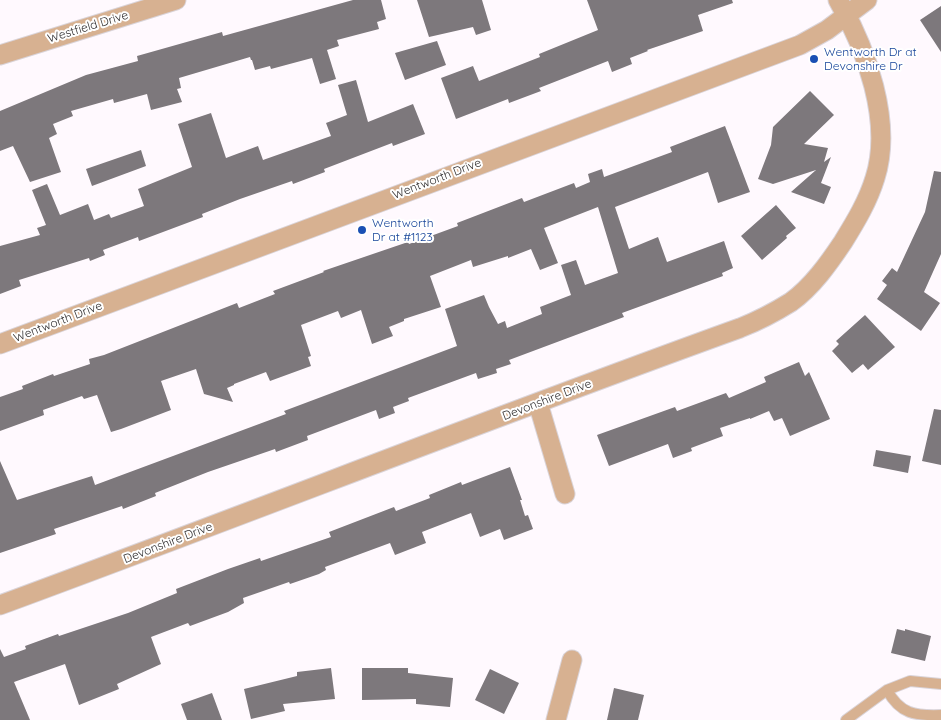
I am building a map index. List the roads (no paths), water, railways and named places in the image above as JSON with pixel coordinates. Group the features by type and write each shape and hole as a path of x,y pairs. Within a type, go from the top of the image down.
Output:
{"street":[{"name":"Westfield Drive","path":"0,55 176,0"},
{"name":"Wentworth Drive","path":"0,344 800,45 818,35 842,8 867,0"},
{"name":"Devonshire Drive","path":"0,605 759,320 792,302 821,272 852,228 866,202 876,176 880,153 881,129 868,66 842,8"},
{"path":"538,404 565,494"},
{"path":"556,720 572,660"}],"lane":[{"path":"846,720 887,690 910,681 941,684"},
{"path":"887,690 894,703 909,713 941,714"}],"place":[{"name":"Wentworth Dr at Devonshire Dr","path":"814,59"},
{"name":"Wentworth Dr at #1123","path":"362,230"}]}
